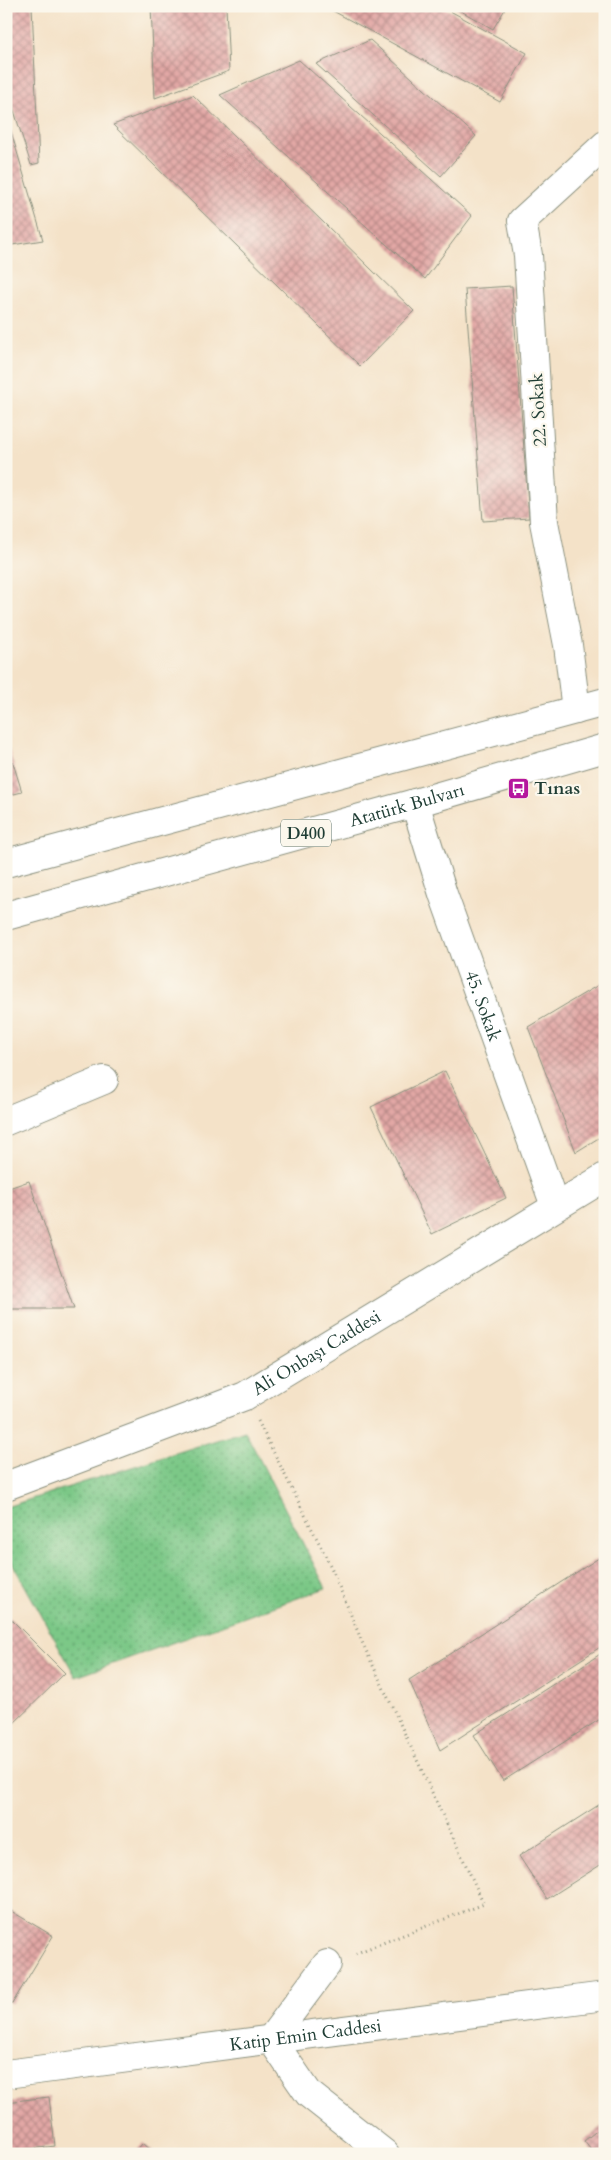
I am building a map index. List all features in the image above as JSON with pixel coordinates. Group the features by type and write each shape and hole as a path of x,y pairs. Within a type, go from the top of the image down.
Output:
{"street":[{"name":"22. Sokak","path":"576,710 568,645 544,522 528,255 522,220 605,145"},
{"path":"6,864 605,702"},
{"name":"Atatürk Bulvarı","path":"6,916 415,803 605,748"},
{"name":"45. Sokak","path":"415,803 443,894 555,1206"},
{"path":"6,1121 104,1080"},
{"name":"Ali Onbaşı Caddesi","path":"6,1486 245,1396 605,1176"},
{"path":"328,1964 271,2039 309,2094 385,2154"},
{"name":"Katip Emin Caddesi","path":"6,2074 605,1996"}],"path":[{"path":"245,1396 331,1567 363,1644 484,1904 328,1964"}],"green space":[{"path":"245,1431 326,1588 76,1677 6,1552 6,1507"}],"building":[{"path":"6,6 32,6 39,163 31,165 6,85"},
{"path":"151,6 226,6 229,71 155,98"},
{"path":"324,6 441,6 527,53 500,102"},
{"path":"452,6 507,6 493,29"},
{"path":"370,40 476,136 441,176 316,64"},
{"path":"299,60 472,216 425,279 220,95"},
{"path":"193,95 414,311 360,366 113,125"},
{"path":"6,118 43,240 6,246"},
{"path":"512,286 529,518 483,521 465,289"},
{"path":"6,740 22,792 6,796"},
{"path":"605,981 605,1134 576,1152 528,1027"},
{"path":"445,1071 506,1198 432,1234 371,1107"},
{"path":"29,1181 74,1309 6,1309 6,1189"},
{"path":"605,1554 605,1644 440,1750 409,1680"},
{"path":"6,1614 65,1673 6,1731"},
{"path":"605,1651 605,1716 503,1781 474,1735"},
{"path":"605,1801 605,1862 547,1899 519,1856"},
{"path":"6,1908 53,1936 12,2004 6,2001"},
{"path":"49,2097 55,2146 6,2152 6,2102"},
{"path":"605,2124 605,2154 594,2154 584,2141"},
{"path":"143,2143 155,2154 133,2154"},
{"path":"56,2150 57,2154 38,2154 38,2153"}],"place":[{"name":"Tınas","path":"518,788"}]}
